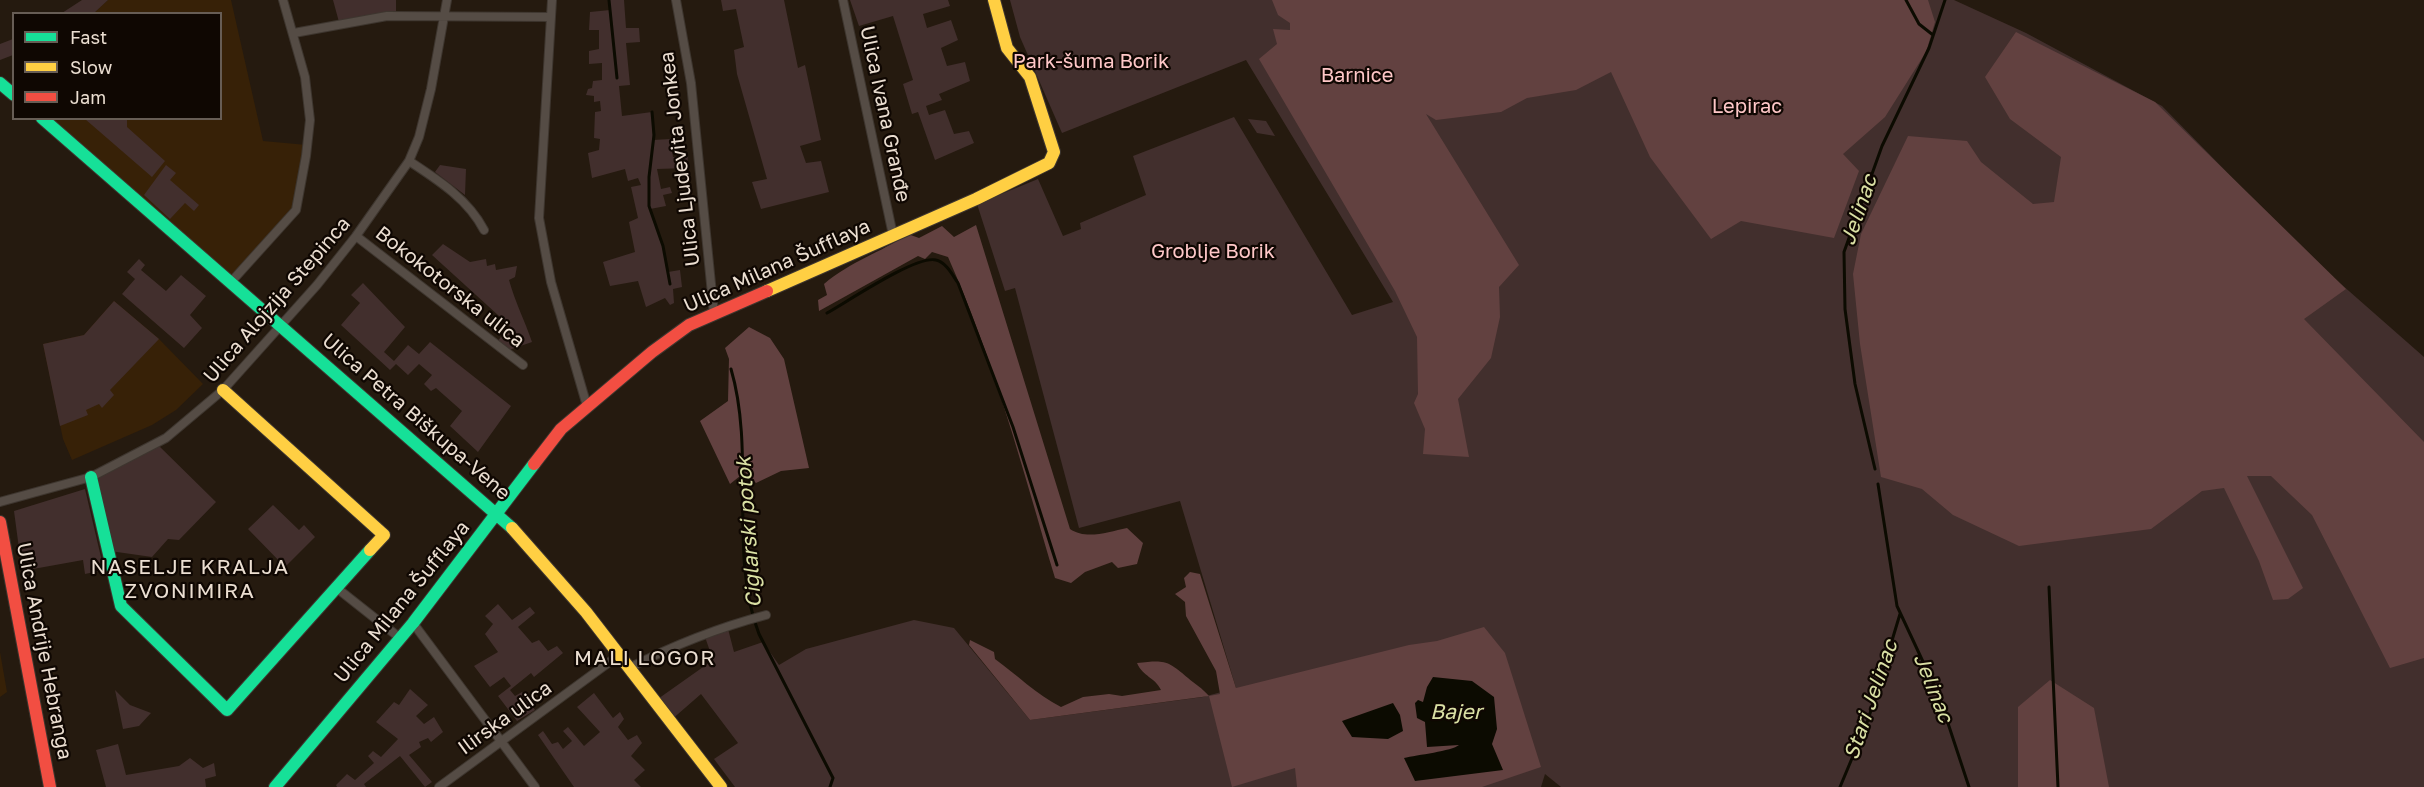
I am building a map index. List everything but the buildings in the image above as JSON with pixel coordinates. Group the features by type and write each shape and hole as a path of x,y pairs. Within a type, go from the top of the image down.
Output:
{"street":[{"path":"231,282 296,210 310,120 306,76 283,0"},
{"name":"Ulica Alojzija Stepinca","path":"0,502 91,477 166,438 223,390 281,325 356,236 409,162 419,137 426,108 447,0"},
{"path":"552,0 539,218 551,282 587,406"},
{"name":"Ulica Ljudevita Jonkea","path":"676,0 690,83 714,314"},
{"name":"Ulica Ivana Granđe","path":"843,0 893,235"},
{"name":"Ulica Milana Šufflaya","path":"275,787 413,623 561,429 667,341 689,325 1044,167 1052,159 1052,145 1030,77 1007,48 994,0"},
{"path":"294,33 387,16 551,17"},
{"path":"0,83 12,92"},
{"name":"Ulica Petra Biškupa-Vene","path":"44,120 498,513 527,542 619,655 721,787"},
{"path":"409,162 452,192 473,212 484,230"},
{"name":"Bokokotorska ulica","path":"356,236 523,364"},
{"path":"91,477 121,606 227,710 384,536 223,390"},
{"name":"Ulica Andrije Hebranga","path":"0,522 50,787"},
{"path":"338,588 400,638"},
{"path":"629,668 672,645 727,625 766,615"},
{"path":"413,623 535,787"},
{"name":"Ilirska ulica","path":"439,787 619,655"}],"shaded area":[{"path":"108,0 231,0 263,141 307,145 296,210 231,282 53,120 222,120 222,12 95,12"},
{"path":"114,301 159,339 203,384 176,410 152,425 72,460 63,439 43,344 84,335"},
{"path":"0,652 7,692 0,697"}],"green space":[{"path":"82,0 108,0 95,12 64,12"},
{"path":"333,0 396,0 396,12 339,22"},
{"path":"609,0 624,0 626,28 639,28 640,42 626,43 630,85 619,86 622,116 652,112 653,140 670,139 673,157 688,156 687,168 657,169 661,189 670,187 672,193 663,195 666,206 650,209 663,246 668,272 680,270 682,287 673,289 674,303 670,305 665,298 646,307 638,281 610,286 603,262 635,252 629,222 638,218 631,187 641,185 638,178 628,181 625,169 592,178 588,153 599,150 600,139 594,138 595,112 601,111 600,101 594,102 594,96 586,95 588,89 592,88 593,81 602,80 602,63 589,64 589,51 599,49 599,30 589,30 590,12 610,10"},
{"path":"721,0 784,0 798,68 805,65 821,140 800,146 806,163 821,161 829,192 761,209 752,182 767,179 737,74 734,50 744,47 736,9 723,11"},
{"path":"850,0 948,0 950,6 923,14 927,28 951,20 958,40 941,48 947,66 965,62 970,81 939,94 942,100 926,106 929,115 945,110 954,134 969,131 974,143 935,160 918,112 912,114 903,84 913,80 893,16 859,26"},
{"path":"1010,0 1954,0 2026,33 2162,106 2308,255 2424,357 2424,787 1561,787 1545,774 1541,787 735,787 714,759 738,743 701,694 670,721 655,701 713,660 704,634 727,625 734,652 763,642 779,665 806,649 914,620 954,628 1030,720 1203,697 1236,688 1180,501 1079,528 1015,288 1005,291 977,204 1038,179 1063,236 1081,229 1080,223 1146,195 1133,156 1234,117 1352,315 1393,302 1246,60 1062,133 1020,37"},
{"path":"1272,0 1928,0 1935,22 1926,52 1885,117 1843,154 1859,171 1834,238 1741,221 1711,239 1650,157 1611,72 1576,90 1527,98 1501,112 1436,120 1426,114 1519,265 1499,287 1500,317 1491,358 1458,399 1469,457 1423,454 1425,429 1414,403 1418,394 1417,337 1395,291 1259,59 1277,44 1273,29 1290,30 1290,23 1278,15"},
{"path":"2016,32 2155,102 2346,289 2304,319 2424,442 2424,658 2390,668 2312,515 2271,476 2247,476 2303,588 2288,599 2273,600 2259,561 2224,488 2202,491 2151,529 2019,546 1953,515 1922,489 1881,477 1860,344 1853,274 1861,234 1908,136 1967,141 1981,162 2033,204 2054,202 2061,157 2010,119 1985,77"},
{"path":"12,39 12,55 0,60 0,44"},
{"path":"1248,119 1266,121 1275,136 1257,133"},
{"path":"86,120 127,120 127,127 165,161 152,177"},
{"path":"166,165 176,173 170,180 199,205 194,211 185,203 170,219 144,195"},
{"path":"440,165 466,169 465,195 435,172"},
{"path":"976,225 1070,529 1090,535 1127,528 1143,543 1137,564 1118,568 1112,562 1085,572 1071,583 1055,578 994,375 948,257 932,252 925,259 918,256 819,311 818,300 827,295 824,284 845,269 908,234 919,238 942,226 954,237"},
{"path":"443,244 470,262 486,259 487,266 495,264 496,270 517,266 515,277 509,280 532,342 506,351 496,343 510,326 432,255"},
{"path":"139,259 145,265 141,270 166,291 181,275 206,296 190,315 202,328 184,348 122,294 135,279 127,272"},
{"path":"363,283 405,327 384,352 394,361 408,345 419,354 430,342 511,406 478,452 450,426 462,411 436,388 431,391 424,384 432,375 419,364 408,375 396,364 390,370 341,325 360,303 351,295"},
{"path":"114,301 159,339 110,390 114,395 102,408 99,404 86,410 88,415 60,426 43,344 84,335"},
{"path":"749,327 770,338 784,359 809,468 781,471 756,483 745,472 730,484 700,421 728,401 729,359 725,348"},
{"path":"156,443 216,502 179,540 168,539 152,557 110,551 91,477"},
{"path":"85,489 104,570 85,574 83,560 22,571 14,511"},
{"path":"273,505 299,530 304,525 315,537 285,567 248,529"},
{"path":"1190,572 1200,574 1236,688 1409,645 1437,641 1484,627 1505,653 1541,767 1482,787 1297,787 1295,768 1232,787 1209,696 1220,694 1216,671 1186,616 1185,602 1175,594 1186,587 1184,578"},
{"path":"498,604 512,620 530,607 535,613 518,627 532,643 539,640 548,651 557,646 563,653 534,677 531,673 510,690 515,696 522,692 535,710 517,721 498,696 511,686 504,677 490,687 474,666 498,652 485,634 493,624 485,616"},
{"path":"970,640 994,652 995,659 1061,707 1083,697 1109,694 1122,696 1161,690 1137,663 1146,662 1170,665 1209,696 1030,720 969,645"},
{"path":"2050,680 2094,708 2109,787 2018,787 2018,707"},
{"path":"410,689 428,705 416,716 424,724 434,717 443,732 431,742 428,738 419,742 421,747 409,755 432,782 425,787 400,756 364,784 366,787 337,787 336,785 347,774 355,780 374,763 368,756 373,751 381,757 398,739 376,722 394,702 399,705"},
{"path":"115,690 130,705 151,713 139,726 123,729"},
{"path":"594,693 613,718 620,712 624,719 618,727 628,740 637,735 642,743 631,756 645,770 634,780 641,787 574,787 538,735 543,731 552,744 558,742 563,749 572,741 563,731 568,727 584,746 600,732 577,707"},
{"path":"118,744 126,775 179,766 190,758 203,768 214,763 216,776 205,779 206,787 106,787 96,750"}],"water":[{"name":"Bajer","path":"1433,677 1472,681 1494,697 1497,729 1492,744 1503,770 1415,781 1404,758 1442,751 1459,745 1427,747 1425,722 1417,718 1415,703 1418,700 1423,702 1427,687"},
{"path":"1393,703 1400,715 1403,731 1388,739 1352,737 1342,721"}],"waterway":[{"name":"Ciglarski potok","path":"609,0 617,78"},
{"name":"Stari Jelinac","path":"1906,0 1919,24 1933,35"},
{"name":"Jelinac","path":"1875,469 1855,384 1845,309 1844,252 1882,146 1929,48 1945,0"},
{"name":"Ciglarski potok","path":"652,112 654,135 649,177 649,206 663,246 670,284"},
{"path":"827,313 882,280 913,265 926,260 936,260 946,266 958,283 1013,427 1057,565"},
{"name":"Ciglarski potok","path":"731,369 742,435 743,538 750,603 759,634 833,778 830,787"},
{"name":"Jelinac","path":"1878,484 1897,606 1939,696 1969,787"},
{"path":"2049,587 2058,787"},
{"name":"Stari Jelinac","path":"1840,787 1868,720 1900,614"}],"traffic: fast":[{"path":"0,83 12,93"},
{"path":"44,120 512,528"},
{"path":"275,787 413,623 534,464"},
{"path":"91,477 121,606 227,710 370,550"}],"traffic: slow":[{"path":"767,291 976,199 1049,163 1054,152 1030,77 1007,48 994,0"},
{"path":"223,390 384,535 370,550"},
{"path":"512,528 586,612 721,787"}],"traffic: jam":[{"path":"534,464 561,429 652,352 689,325 767,291"},
{"path":"0,522 50,787"}],"district":[{"name":"NASELJE KRALJA ZVONIMIRA","path":"190,579"},
{"name":"MALI LOGOR","path":"645,658"}],"park label":[{"name":"Park-šuma Borik","path":"1091,62"},
{"name":"Barnice","path":"1357,76"},
{"name":"Lepirac","path":"1747,107"},
{"name":"Groblje Borik","path":"1213,252"}]}
